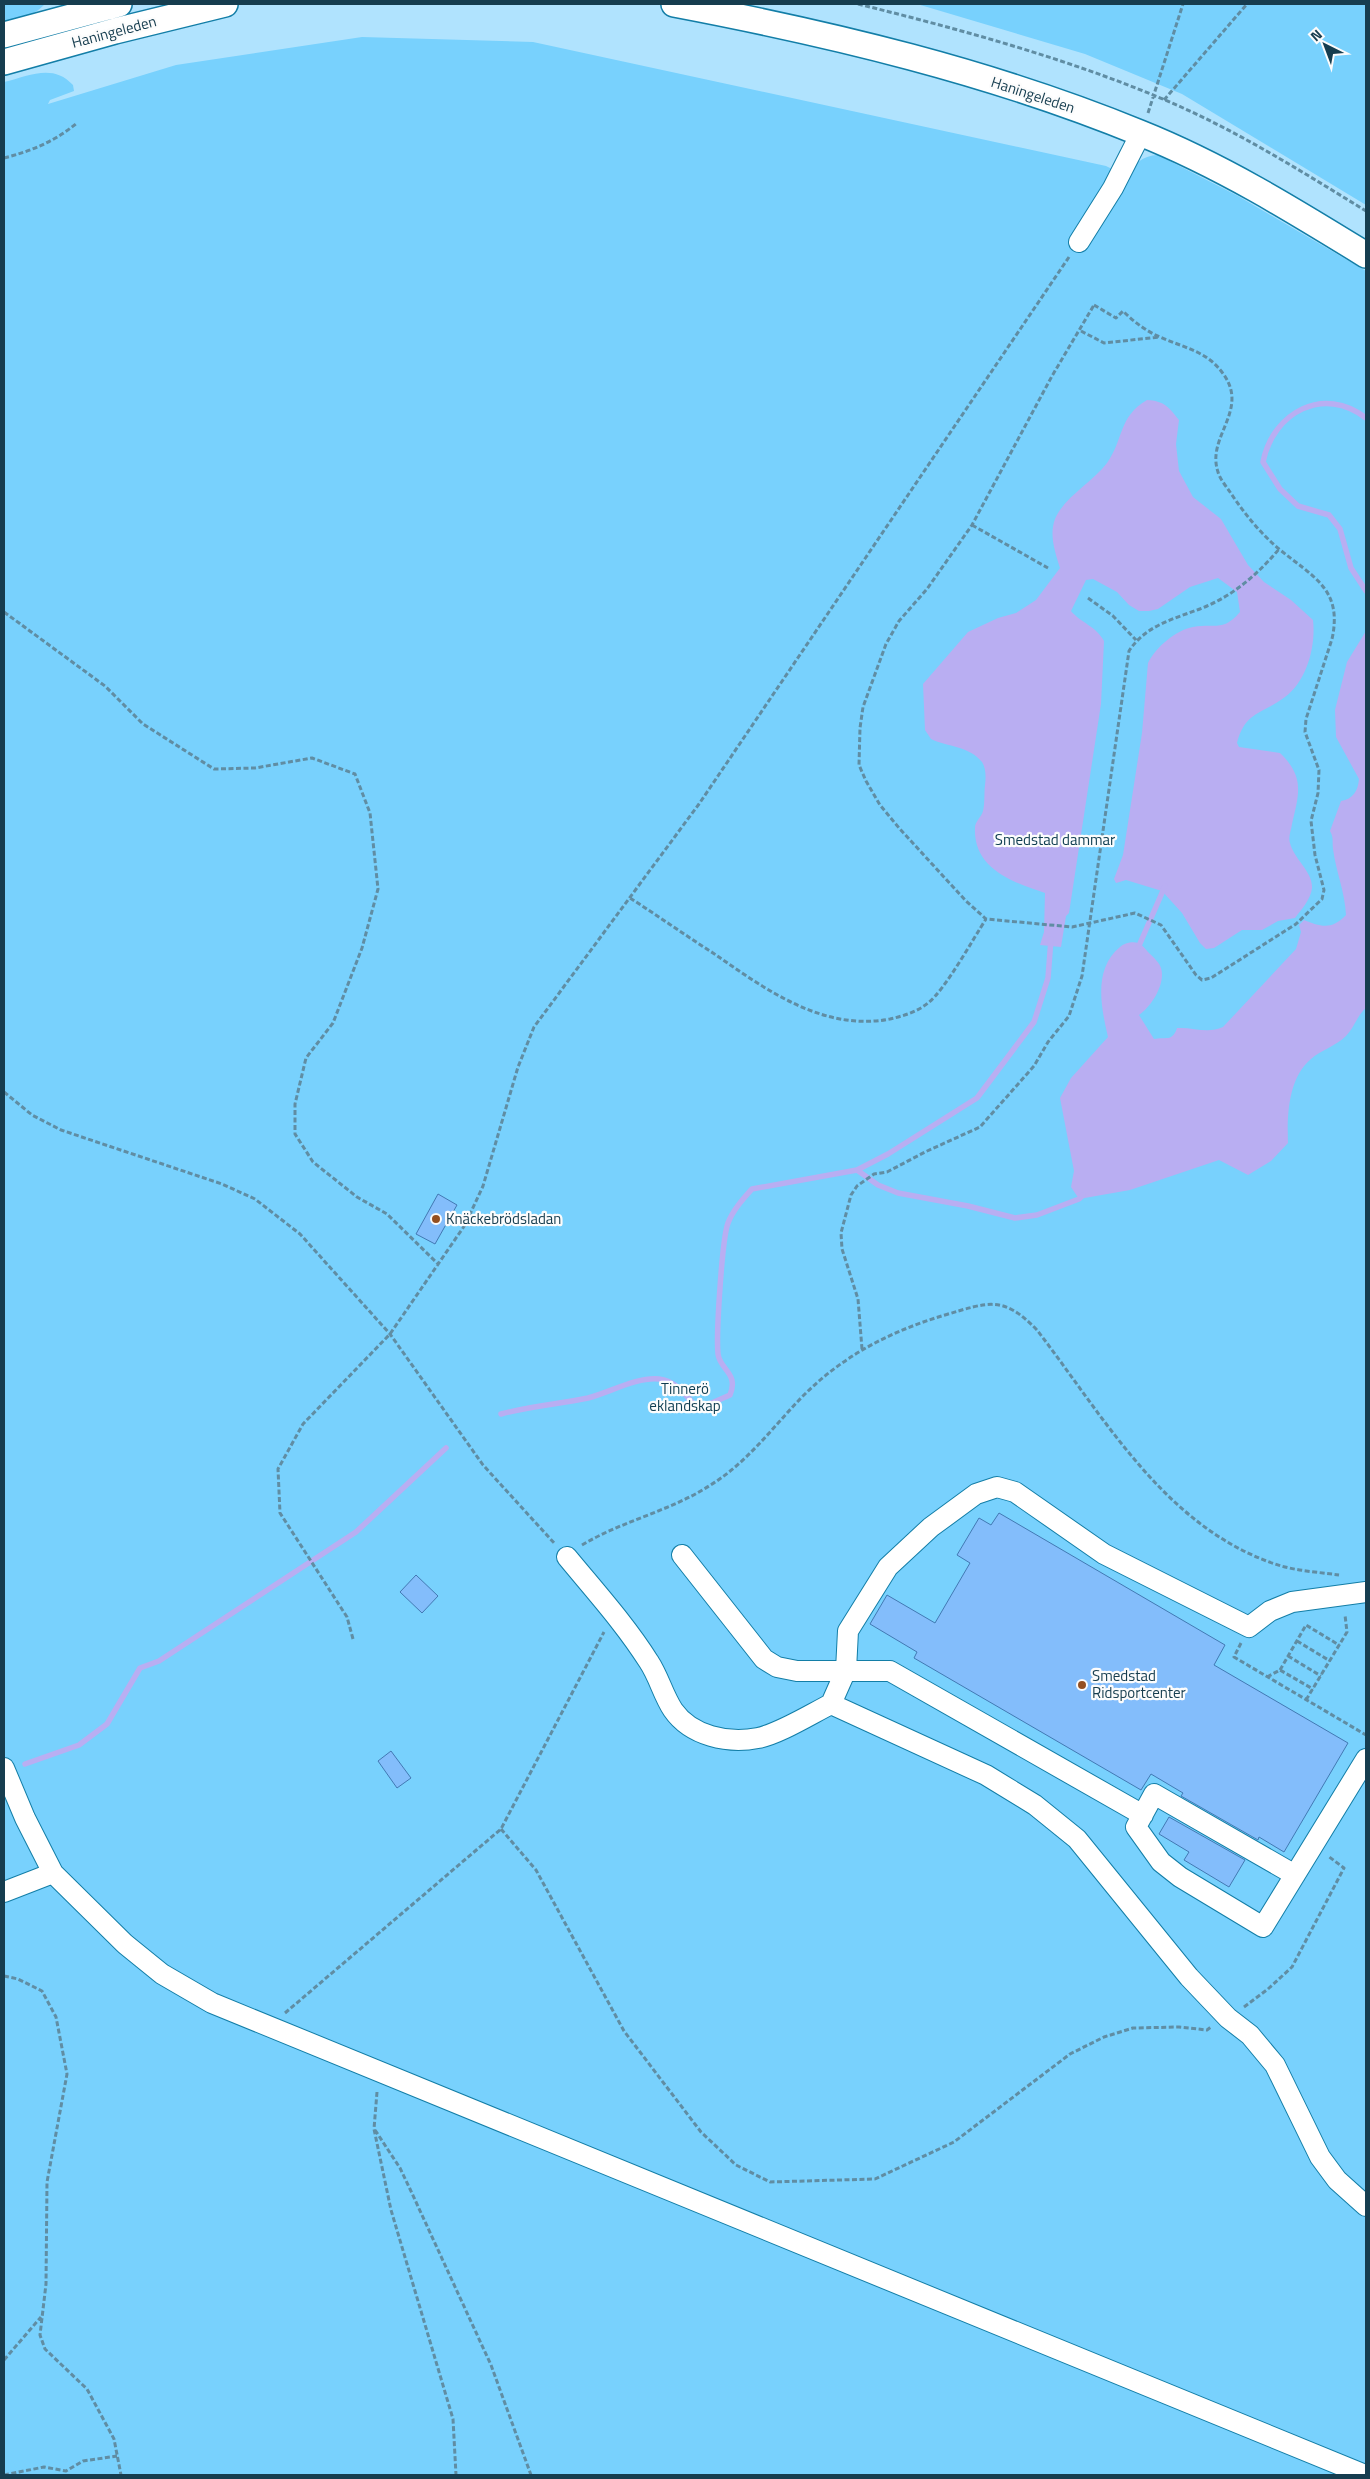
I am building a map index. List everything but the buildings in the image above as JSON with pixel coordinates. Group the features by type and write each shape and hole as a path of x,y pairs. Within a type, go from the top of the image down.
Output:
{"main road":[{"name":"Haningeleden","path":"4,62 115,31 225,4"},
{"name":"Haningeleden","path":"674,4 765,21 894,53 1066,106 1141,133 1219,169 1296,211 1366,255"},
{"name":"Haningeleden","path":"4,35 81,9 111,5"},
{"path":"111,5 115,31"},
{"path":"81,9 89,39"}],"street":[{"path":"1079,242 1114,188 1141,133"},
{"path":"567,1557 614,1613 653,1668 673,1709 687,1725 707,1735 733,1740 760,1738 830,1704 846,1670 848,1631 888,1566 930,1527 976,1494 997,1486 1015,1492 1104,1554 1249,1627 1270,1611 1292,1602 1366,1592"},
{"path":"682,1555 764,1659 777,1667 797,1671 890,1671 1143,1815"},
{"path":"830,1704 986,1775 1035,1805 1077,1839 1189,1976 1228,2018 1250,2035 1275,2066 1320,2157 1337,2180 1366,2206"},
{"path":"1295,1875 1154,1794 1136,1827 1161,1862 1180,1877 1264,1927 1366,1759"},
{"path":"4,1768 24,1818 54,1874 125,1944 162,1974 212,2003 1365,2475"},
{"path":"4,1892 54,1874"}],"path":[{"path":"858,4 980,37 1155,96 1225,128 1277,156 1366,211"},
{"path":"1155,96 1182,4"},
{"path":"1164,100 1247,4"},
{"path":"4,158 46,144 62,136 77,123"},
{"path":"353,1639 347,1617 280,1513 278,1469 303,1424 390,1334 465,1225 483,1186 518,1067 534,1027 710,787 1079,242"},
{"path":"1094,305 1116,318 1123,311 1139,325 1160,337 1200,352 1218,366 1228,381 1233,400 1228,422 1217,446 1218,472 1243,511 1279,549 1305,569 1326,589 1334,607 1335,617 1332,639 1306,719 1305,732 1319,770 1320,781 1311,821 1311,834 1324,890 1322,899 1296,924 1211,978 1202,980 1196,975 1161,925 1135,913 1072,927 986,919 966,901 880,805 859,765 860,728 864,707 886,644 899,621 927,589 972,525 1052,376 1080,330 1094,305"},
{"path":"1080,330 1104,344 1160,337"},
{"path":"972,525 1048,568"},
{"path":"862,1349 858,1298 842,1249 841,1233 844,1215 851,1195 857,1186 874,1174 887,1172 980,1127 1034,1066 1048,1042 1069,1016 1078,994 1111,785 1124,675 1129,651 1136,640 1149,630 1178,616 1207,606 1227,595 1258,572 1279,549"},
{"path":"1088,598 1114,616 1136,640"},
{"path":"4,612 105,686 143,724 214,769 256,768 312,758 355,774 370,813 378,888 362,948 334,1023 306,1058 295,1104 295,1134 313,1162 357,1197 387,1214 438,1264"},
{"path":"630,898 779,996 828,1016 853,1021 876,1022 899,1017 915,1012 930,1002 986,919"},
{"path":"4,1092 32,1115 61,1130 222,1184 255,1199 300,1234 390,1334 483,1465 567,1557 580,1545 602,1533 684,1500 710,1486 762,1441 803,1396 843,1362 862,1349 911,1325 978,1305 995,1303 1010,1307 1023,1316 1037,1330 1155,1484 1181,1509 1223,1540 1276,1564 1342,1575 1346,1632 1306,1700"},
{"path":"269,2026 501,1829 614,1613"},
{"path":"1267,1677 1280,1670 1306,1625 1339,1645"},
{"path":"1249,1627 1234,1657 1366,1736"},
{"path":"1297,1640 1330,1661"},
{"path":"1288,1656 1321,1676"},
{"path":"1280,1670 1313,1689"},
{"path":"501,1829 536,1870 624,2031 701,2132 736,2165 770,2182 875,2179 954,2142 1070,2054 1104,2037 1133,2028 1179,2027 1207,2030 1228,2018 1268,1990 1292,1967 1344,1868 1313,1845"},
{"path":"4,1976 18,1979 42,1991 56,2017 67,2074 47,2182 46,2284 40,2335 45,2349 87,2389 114,2439 121,2475"},
{"path":"379,2071 374,2129 391,2210 453,2418 456,2475"},
{"path":"374,2129 400,2168 491,2365 531,2475"},
{"path":"4,2360 41,2317"},
{"path":"4,2475 44,2466 66,2471 83,2462 117,2456"}],"green space":[{"path":"4,4 45,4 31,15 4,25"},
{"path":"917,4 1366,4 1366,205 1182,94 1085,54"},
{"name":"Tinnerö eklandskap","path":"362,37 533,42 1106,166 1120,173 1147,157 1158,155 1238,196 1366,271 1366,2475 4,2475 4,82 40,73 49,73 65,78 73,85 74,91 50,100 48,104 176,65"}],"shaded area":[{"name":"Smedstad dammar","path":"1147,400 1166,406 1179,420 1176,444 1179,471 1193,497 1221,519 1248,565 1264,582 1291,600 1313,620 1314,630 1311,652 1299,682 1285,697 1250,719 1240,733 1237,743 1239,747 1280,753 1293,770 1297,778 1298,795 1289,841 1295,855 1310,876 1312,888 1310,896 1295,918 1278,921 1262,930 1242,930 1214,948 1206,949 1200,943 1182,913 1162,891 1126,880 1116,883 1114,879 1123,855 1142,733 1148,663 1161,645 1173,635 1193,627 1218,626 1229,622 1240,612 1237,592 1218,578 1190,587 1158,609 1149,611 1139,611 1129,605 1117,592 1093,579 1086,580 1071,611 1093,628 1104,641 1101,704 1069,913 1066,916 1061,947 1040,945 1044,932 1045,893 1009,879 988,864 981,854 976,842 975,828 984,808 986,779 984,767 982,762 971,753 931,739 925,730 923,684 968,632 998,618 1016,613 1036,600 1060,568 1053,544 1053,525 1059,511 1107,463 1126,421"},
{"path":"1366,631 1366,1008 1346,1036 1338,1043 1315,1056 1303,1067 1290,1098 1288,1143 1271,1161 1248,1175 1219,1160 1130,1190 1079,1199 1071,1187 1074,1171 1060,1098 1071,1078 1108,1037 1101,989 1102,977 1111,956 1124,944 1136,942 1159,964 1162,974 1159,988 1153,1001 1139,1015 1154,1039 1168,1038 1173,1036 1177,1028 1211,1030 1223,1027 1296,949 1301,932 1299,925 1304,920 1326,926 1336,923 1346,915 1330,831 1341,801 1354,794 1359,779 1336,737 1335,710 1347,662"}],"waterway":[{"path":"1366,418 1350,408 1334,404 1318,404 1302,409 1289,417 1277,429 1269,444 1263,462 1280,489 1298,506 1329,515 1340,529 1351,568 1366,591"},
{"path":"1138,948 1165,886"},
{"path":"501,1414 588,1398 641,1380 650,1379 665,1380 676,1386 698,1409 730,1395 732,1388 731,1377 719,1359 718,1354 718,1328 726,1232 735,1209 752,1189 857,1170 888,1154 977,1098 1034,1022 1048,978 1051,939"},
{"path":"857,1170 878,1185 898,1193 968,1206 1015,1218 1037,1215 1079,1199 1083,1195"},
{"path":"25,1764 79,1745 107,1724 140,1668 159,1661 356,1532 446,1448"}],"place":[{"name":"Knäckebrödsladan","path":"436,1219"},
{"name":"Smedstad Ridsportcenter","path":"1082,1685"}]}
